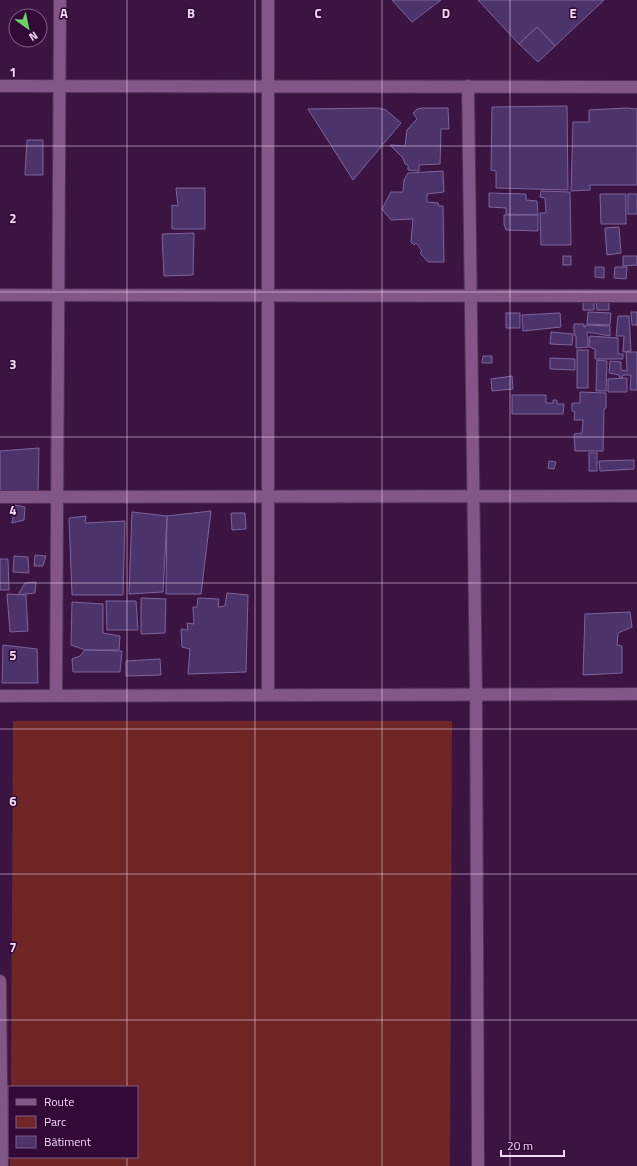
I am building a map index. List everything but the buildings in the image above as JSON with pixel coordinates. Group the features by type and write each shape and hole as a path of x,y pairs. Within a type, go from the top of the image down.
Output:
{"street":[{"path":"56,696 60,0"},
{"path":"268,0 268,695"},
{"path":"0,86 637,87"},
{"path":"468,86 476,694 478,1166"},
{"path":"0,295 637,296"},
{"path":"0,497 637,496"},
{"path":"0,696 637,694"},
{"path":"0,981 2,1166"}],"green space":[{"path":"13,721 452,721 450,1166 10,1166 10,1158 138,1158 138,1086 11,1086"}]}
